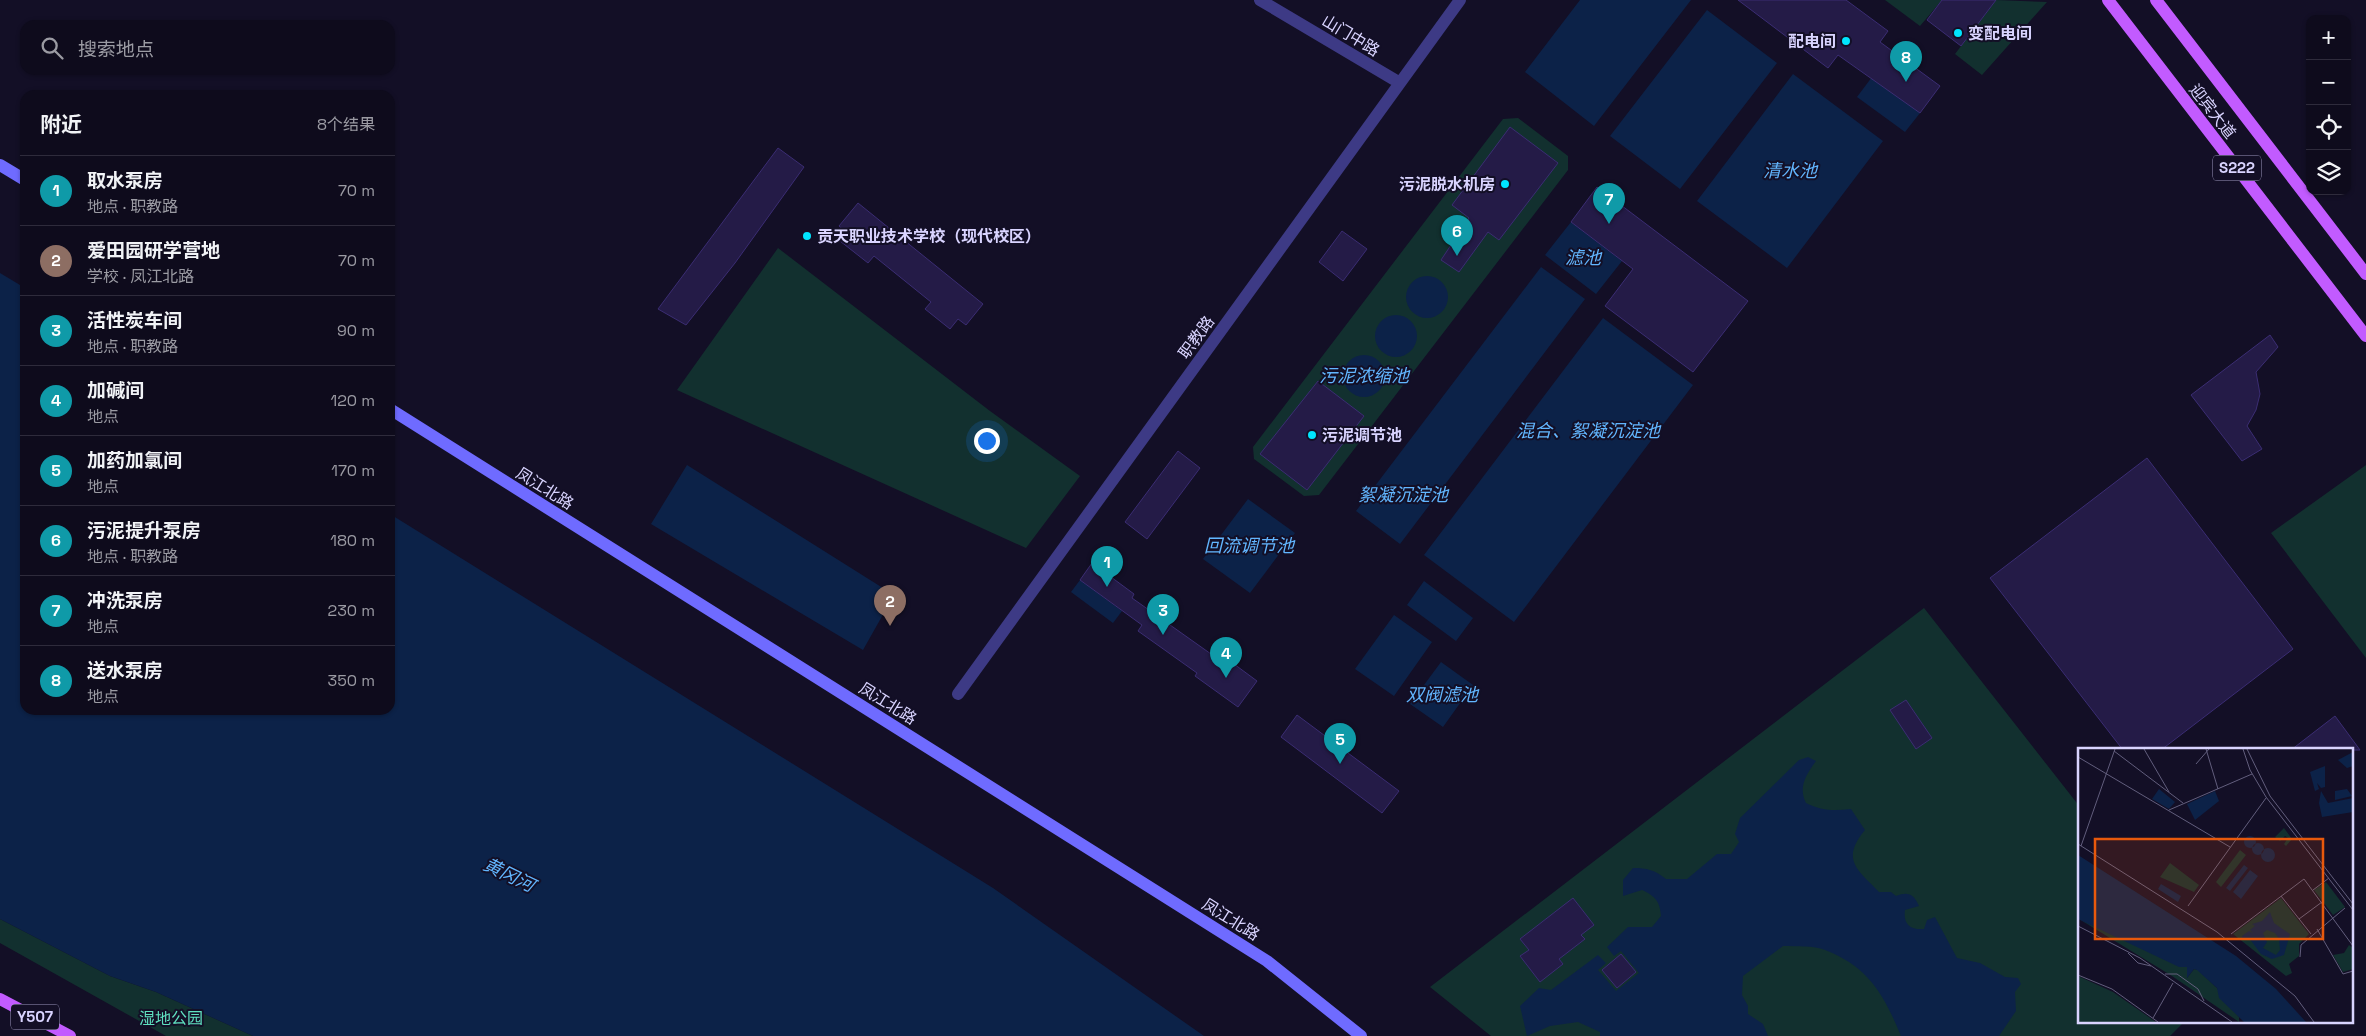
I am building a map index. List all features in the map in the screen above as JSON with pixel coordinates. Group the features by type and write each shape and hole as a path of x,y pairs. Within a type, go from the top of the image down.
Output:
{"main road":[{"name":"迎宾大道","path":"2108,0 2366,336"},
{"name":"迎宾大道","path":"2156,0 2366,274"},
{"path":"0,164 20,177"},
{"name":"凤江北路","path":"395,413 1268,961 1361,1036"},
{"name":"Y507","path":"0,999 70,1036"}],"street":[{"name":"山门中路","path":"1260,0 1400,82"},
{"name":"职教路","path":"958,694 1460,0"}],"green space":[{"path":"1885,0 1942,0 1920,26"},
{"path":"1996,0 2047,2 1982,75 1955,54"},
{"path":"1518,118 1568,156 1568,170 1319,495 1304,496 1254,459 1253,447 1503,119"},
{"path":"778,248 990,411 1080,476 1026,548 677,390"},
{"path":"2366,465 2366,658 2271,533"},
{"path":"1924,608 2078,804 2078,1024 2182,1024 2170,1036 1491,1036 1430,987"},
{"name":"湿地公园","path":"0,919 110,976 156,992 253,1036 166,1036 0,943"}],"water":[{"path":"1580,0 1691,0 1594,126 1525,72"},
{"name":"清水池","path":"1707,10 1777,63 1680,189 1610,136"},
{"name":"清水池","path":"1793,74 1883,141 1787,268 1697,201"},
{"path":"1872,77 1920,113 1905,132 1857,97"},
{"name":"滤池","path":"1571,222 1622,261 1596,294 1545,255"},
{"name":"絮凝沉淀池","path":"1541,267 1585,299 1400,544 1356,511"},
{"name":"黄冈河","path":"0,273 20,285 20,715 395,715 395,517 993,888 1204,1036 253,1036 156,992 110,976 0,919"},
{"path":"1431,276 1439,279 1445,285 1448,297 1445,309 1439,315 1423,318 1415,315 1409,309 1406,293 1409,285 1415,279"},
{"name":"污泥浓缩池","path":"1400,315 1408,318 1414,324 1417,336 1414,348 1408,354 1392,357 1384,354 1378,348 1375,332 1378,324 1384,318"},
{"name":"混合、絮凝沉淀池","path":"1603,318 1693,385 1514,622 1424,555"},
{"name":"污泥浓缩池","path":"1368,355 1376,358 1382,364 1385,376 1382,388 1376,394 1360,397 1352,394 1346,388 1343,372 1346,364 1352,358"},
{"path":"687,465 894,595 863,650 651,524"},
{"name":"回流调节池","path":"1248,499 1295,533 1250,593 1203,559"},
{"path":"1080,580 1122,611 1113,623 1071,592"},
{"path":"1424,581 1473,618 1456,641 1407,605"},
{"path":"1394,615 1432,642 1394,696 1355,669"},
{"name":"双阀滤池","path":"1441,662 1473,685 1443,727 1410,704"},
{"path":"1808,757 1816,761 1804,781 1803,792 1806,803 1828,810 1851,809 1865,830 1854,849 1853,857 1855,864 1864,877 1879,892 1891,892 1896,896 1907,894 1913,896 1919,906 1905,910 1906,922 1911,927 1924,929 1927,920 1935,917 1957,958 1980,963 2005,977 2018,978 2021,984 2015,992 2016,1011 1999,1036 1901,1036 1881,995 1864,974 1853,965 1821,948 1783,946 1743,976 1742,995 1748,1006 1748,1014 1763,1024 1768,1036 1600,1036 1600,1032 1578,1022 1550,1026 1527,1036 1520,1006 1539,988 1551,990 1598,955 1606,963 1598,970 1616,991 1639,973 1621,951 1614,956 1607,947 1628,927 1652,927 1661,916 1658,903 1647,892 1642,890 1623,896 1623,880 1633,868 1651,870 1666,879 1687,879 1717,854 1731,854 1739,842 1735,834 1740,818 1799,760"}],"building":[{"path":"1738,0 1846,0 1888,31 1880,42 1940,86 1920,113 1838,55 1828,68"},
{"name":"变配电间","path":"1942,0 1996,0 1961,46 1927,20"},
{"name":"污泥脱水机房","path":"1510,127 1558,163 1499,240 1488,232 1459,272 1441,260 1469,218 1452,205"},
{"path":"778,148 804,167 735,263 686,325 658,309"},
{"path":"1597,187 1748,301 1693,372 1605,306 1633,269 1571,222"},
{"path":"858,203 983,304 966,325 958,319 950,329 925,309 931,302 874,256 868,263 840,241 847,233 839,226"},
{"path":"1342,231 1367,249 1343,281 1319,262"},
{"path":"2270,335 2278,347 2256,372 2260,394 2256,410 2247,426 2262,449 2242,461 2191,395"},
{"name":"污泥调节池","path":"1318,381 1364,416 1307,490 1260,454"},
{"path":"1178,451 1200,468 1147,539 1125,522"},
{"path":"2147,458 2293,649 2164,748 2121,748 1990,578"},
{"path":"1092,563 1134,594 1132,598 1211,654 1215,650 1257,681 1238,707 1195,676 1197,673 1138,631 1142,625 1080,580"},
{"path":"1906,700 1932,738 1916,749 1890,710"},
{"path":"1297,715 1399,791 1382,813 1281,737"},
{"path":"2335,716 2360,750 2354,750 2354,748 2294,748"},
{"path":"1573,898 1594,925 1581,935 1585,939 1559,959 1563,964 1540,982 1520,956 1529,950 1520,939"},
{"path":"1621,954 1636,972 1617,988 1602,970"}],"place":[{"name":"变配电间","path":"1958,33"},
{"name":"配电间","path":"1846,41"},
{"name":"送水泵房","path":"1906,82"},
{"name":"污泥脱水机房","path":"1505,184"},
{"name":"冲洗泵房","path":"1609,224"},
{"name":"贡天职业技术学校（现代校区）","path":"807,236"},
{"name":"污泥提升泵房","path":"1457,256"},
{"name":"污泥调节池","path":"1312,435"},
{"name":"取水泵房","path":"1107,587"},
{"name":"爱田园研学营地","path":"890,626"},
{"name":"活性炭车间","path":"1163,635"},
{"name":"加碱间","path":"1226,678"},
{"name":"加药加氯间","path":"1340,764"}]}
